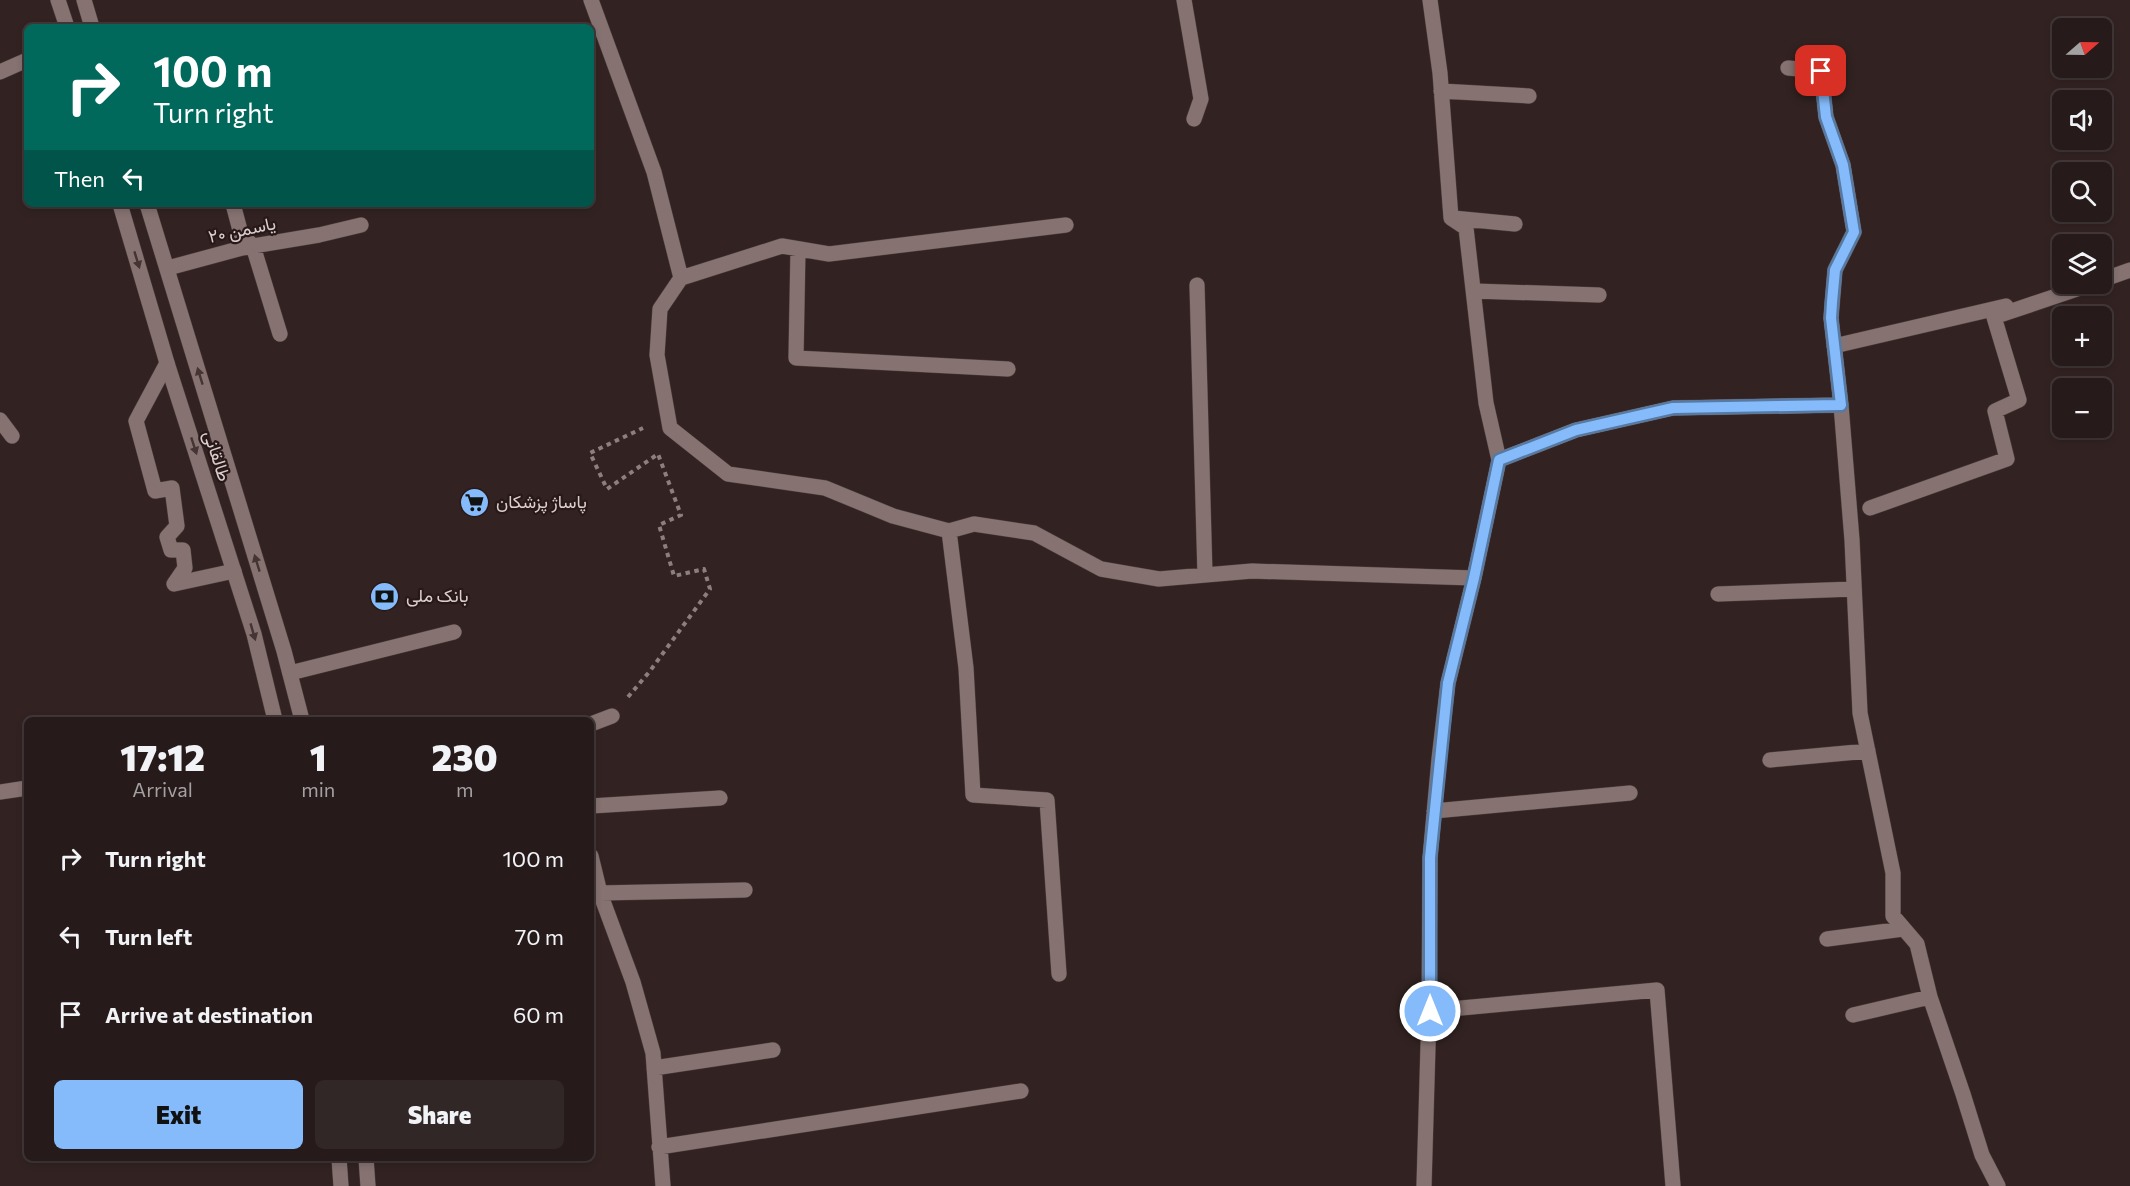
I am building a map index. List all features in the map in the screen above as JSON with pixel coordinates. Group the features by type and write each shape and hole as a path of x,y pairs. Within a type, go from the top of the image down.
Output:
{"street":[{"path":"58,0 66,24"},
{"path":"84,0 91,24"},
{"path":"591,0 654,172 681,278"},
{"path":"1184,0 1201,99 1194,119"},
{"path":"1430,0 1442,91 1450,218"},
{"path":"0,72 24,61"},
{"path":"1788,68 1821,71 1826,117 1843,165 1854,232 1835,270 1831,318 1841,405 1860,713 1893,873 1893,916 1917,944 1930,997 1982,1155 1998,1186"},
{"path":"1442,91 1529,96"},
{"name":"طالقانی","path":"121,207 167,363 254,634 274,717"},
{"name":"طالقانی","path":"148,207 290,673 301,717"},
{"path":"233,207 241,234 253,246 280,334"},
{"path":"1450,218 1515,224"},
{"path":"1424,1186 1430,1011 1430,858 1434,811 1448,683 1474,578 1499,460 1486,403 1466,228 1450,218"},
{"name":"یاسمن ۲۰","path":"168,268 253,246 361,225"},
{"path":"1066,225 829,254 782,246 681,278 660,309 657,355 670,428 728,474 825,488 893,516 949,531 974,524 1034,533 1101,569 1159,579 1252,571 1474,578"},
{"path":"798,249 796,358 1008,369"},
{"path":"2112,276 2130,270"},
{"path":"1197,285 1205,575"},
{"path":"1474,291 1599,295"},
{"path":"1834,346 2056,294"},
{"path":"1870,508 2007,459 1995,411 2019,400 1994,317 2061,294"},
{"path":"167,363 136,421 155,491 172,488 177,526 167,537 171,550 183,550 184,568 174,584 234,571"},
{"path":"1499,460 1576,430 1673,408 1841,405"},
{"path":"0,420 12,436"},
{"path":"949,531 966,668 973,795 1047,800 1059,974"},
{"path":"1718,594 1854,589"},
{"path":"290,673 454,632"},
{"path":"594,723 612,716"},
{"path":"1770,760 1868,751"},
{"path":"0,792 24,788"},
{"path":"1434,811 1630,793"},
{"path":"594,806 720,798"},
{"path":"594,868 600,892 633,982 653,1053 663,1186"},
{"path":"600,892 746,890"},
{"path":"1827,939 1903,928"},
{"path":"1430,1011 1657,990 1673,1186"},
{"path":"1853,1016 1930,997"},
{"path":"654,1068 773,1050"},
{"path":"659,1147 1021,1091"},
{"path":"339,1161 341,1186"},
{"path":"366,1161 368,1186"}],"path":[{"path":"647,427 590,453 607,489 658,454"},
{"path":"612,716 650,671 710,589 704,569 674,576 659,525 681,515 658,454 658,444"}],"place":[{"name":"پاساژ پزشکان","path":"475,502"},
{"name":"بانک ملی","path":"385,596"}],"route":[{"path":"1430,1011 1430,858 1448,683 1474,578 1499,460 1576,430 1673,408 1841,405 1831,318 1832,302 1835,270 1854,232 1843,165 1826,117 1821,71"}]}
